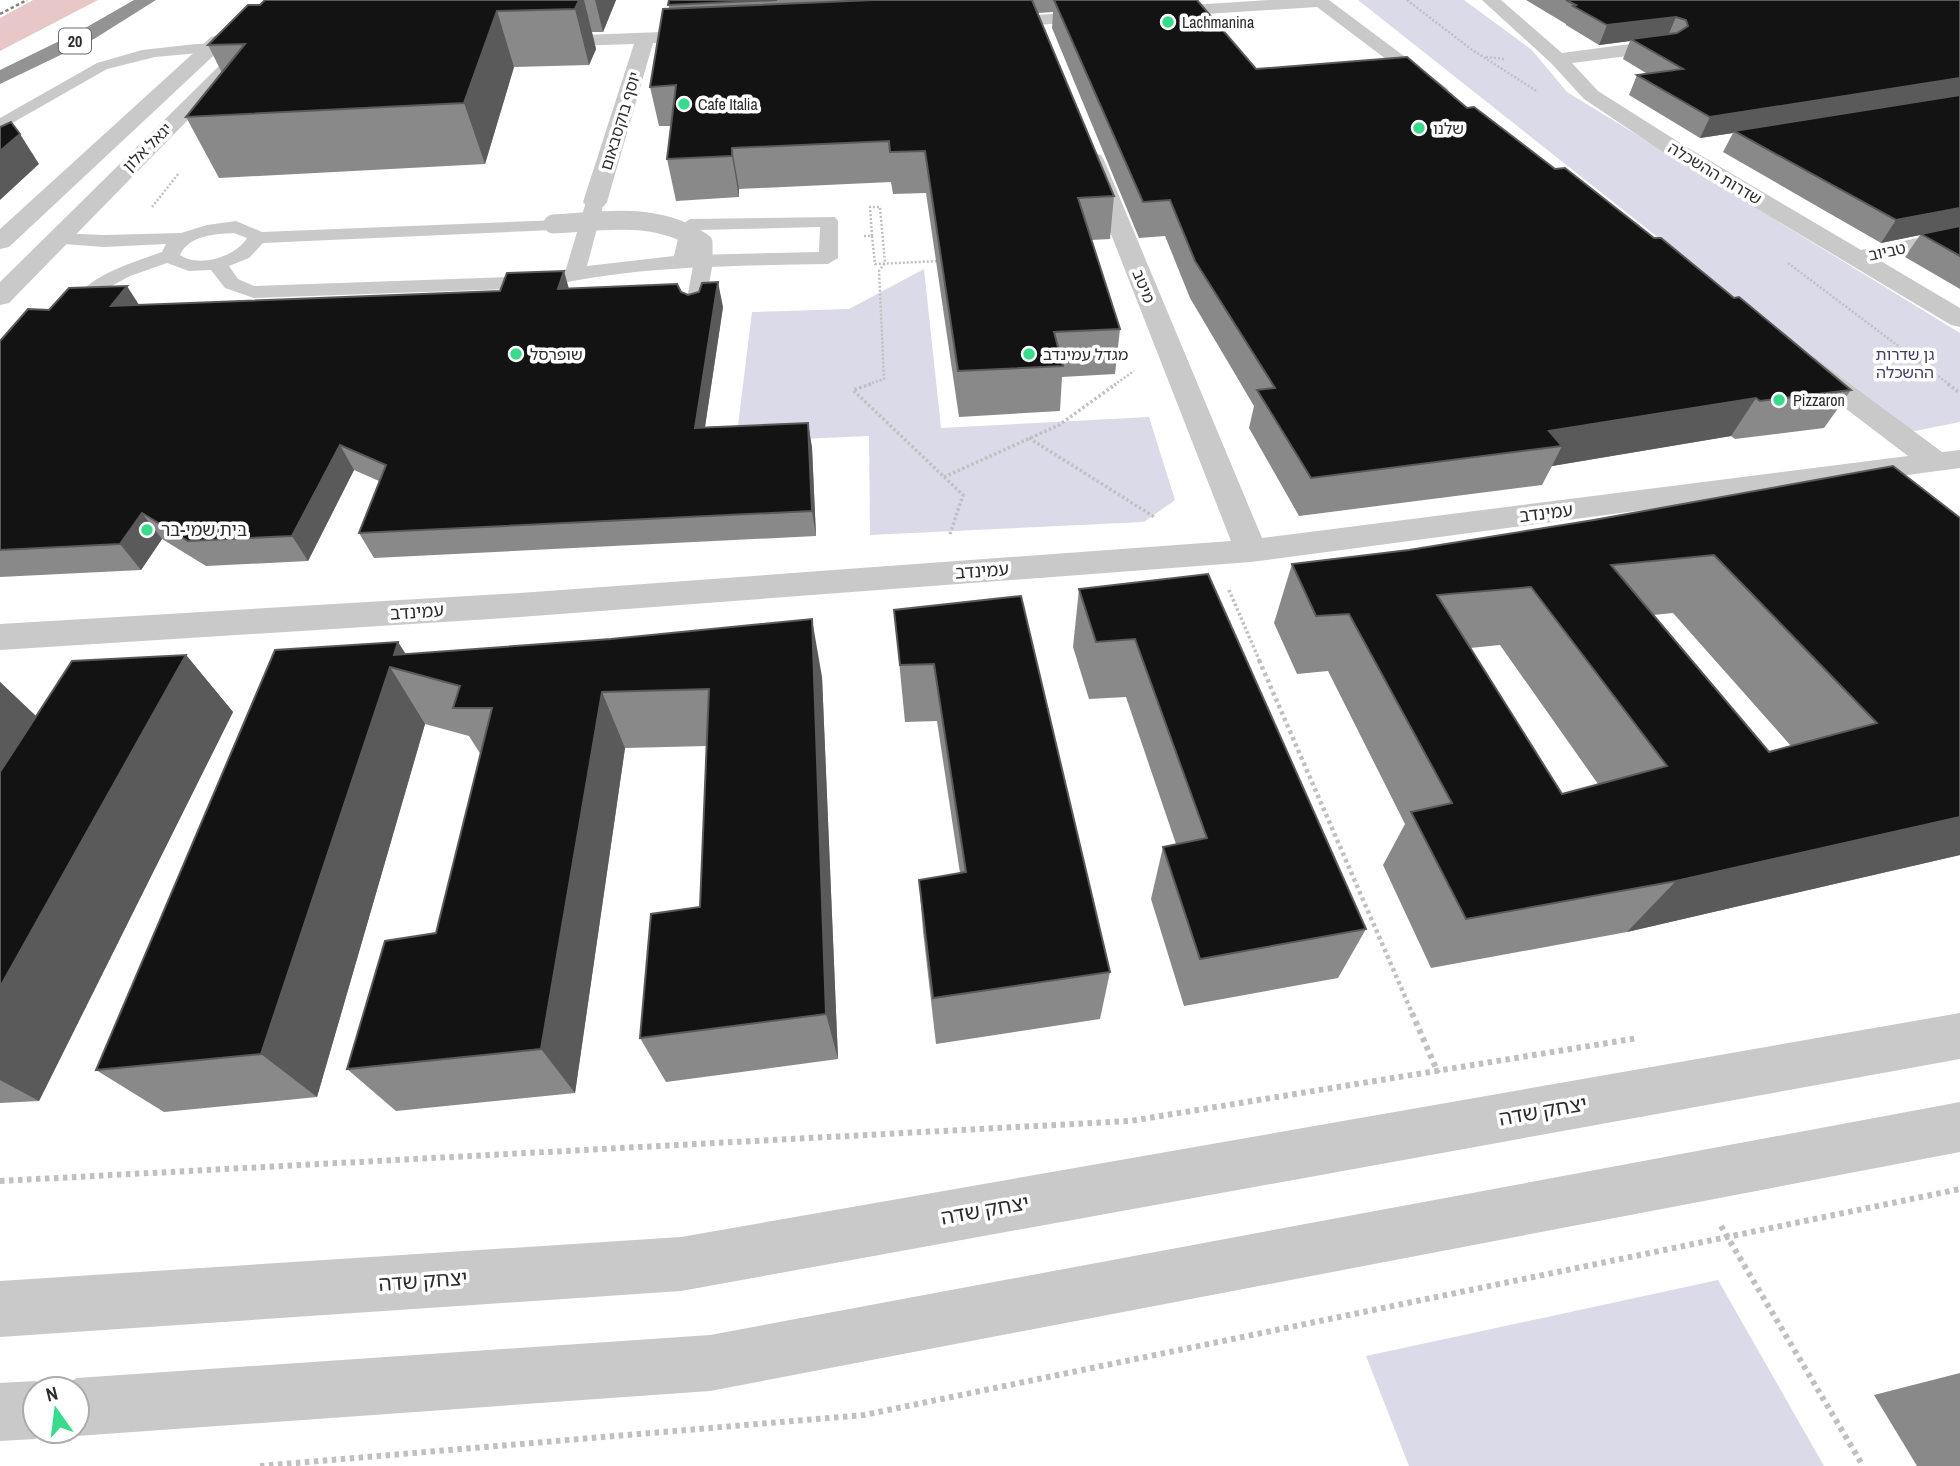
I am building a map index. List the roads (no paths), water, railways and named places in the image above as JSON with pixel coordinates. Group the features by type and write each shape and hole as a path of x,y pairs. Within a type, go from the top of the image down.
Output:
{"highway":[{"name":"20","path":"0,78 86,35 147,0"}],"street":[{"name":"יגאל אלון","path":"0,297 247,46 296,0"},
{"name":"שדרות ההשכלה","path":"1491,0 1558,59 1591,95 1677,151 1960,319"},
{"path":"973,24 1321,1 1456,103"},
{"path":"1037,20 1047,46"},
{"name":"יגאל אלון","path":"0,242 237,24"},
{"path":"533,35 645,40 724,36"},
{"name":"יוסף בוקסבאום","path":"595,202 645,40"},
{"path":"1558,59 1668,45"},
{"path":"210,48 272,46"},
{"name":"מיטב","path":"1084,136 1251,551"},
{"path":"1677,151 1704,146"},
{"name":"טביוב","path":"1856,258 1960,236"},
{"path":"1791,354 1948,461"},
{"name":"עמינדב","path":"0,637 520,605 1251,551 1948,461"},
{"name":"יצחק שדה","path":"0,1309 681,1264 1960,1036"},
{"path":"91,1406 710,1363 1960,1128"},
{"path":"0,1412 21,1411"}],"lane":[{"path":"0,125 102,66 119,59 155,52 210,48"},
{"path":"575,273 595,202"},
{"path":"256,238 638,220 681,227 702,243 703,264 695,308"},
{"path":"218,264 226,280 237,288 254,292 540,282 575,273 683,261 828,258 829,221 691,225 683,261"},
{"path":"57,239 104,241 185,238 210,230 236,228 253,233 256,238 255,243 242,255 218,264 180,264 170,256"},
{"path":"58,329 95,287 123,272 170,256 176,244 185,238"}],"railway":[{"path":"0,14 27,0"}],"place":[{"name":"Lachmanina","path":"1168,22"},
{"name":"Cafe Italia","path":"684,104"},
{"name":"שלנו","path":"1419,128"},
{"name":"שופרסל","path":"516,354"},
{"name":"מגדל עמינדב","path":"1029,354"},
{"name":"Pizzaron","path":"1779,400"},
{"name":"בית שמי-בר","path":"147,530"}],"park label":[{"name":"גן שדרות ההשכלה","path":"1905,363"}]}
